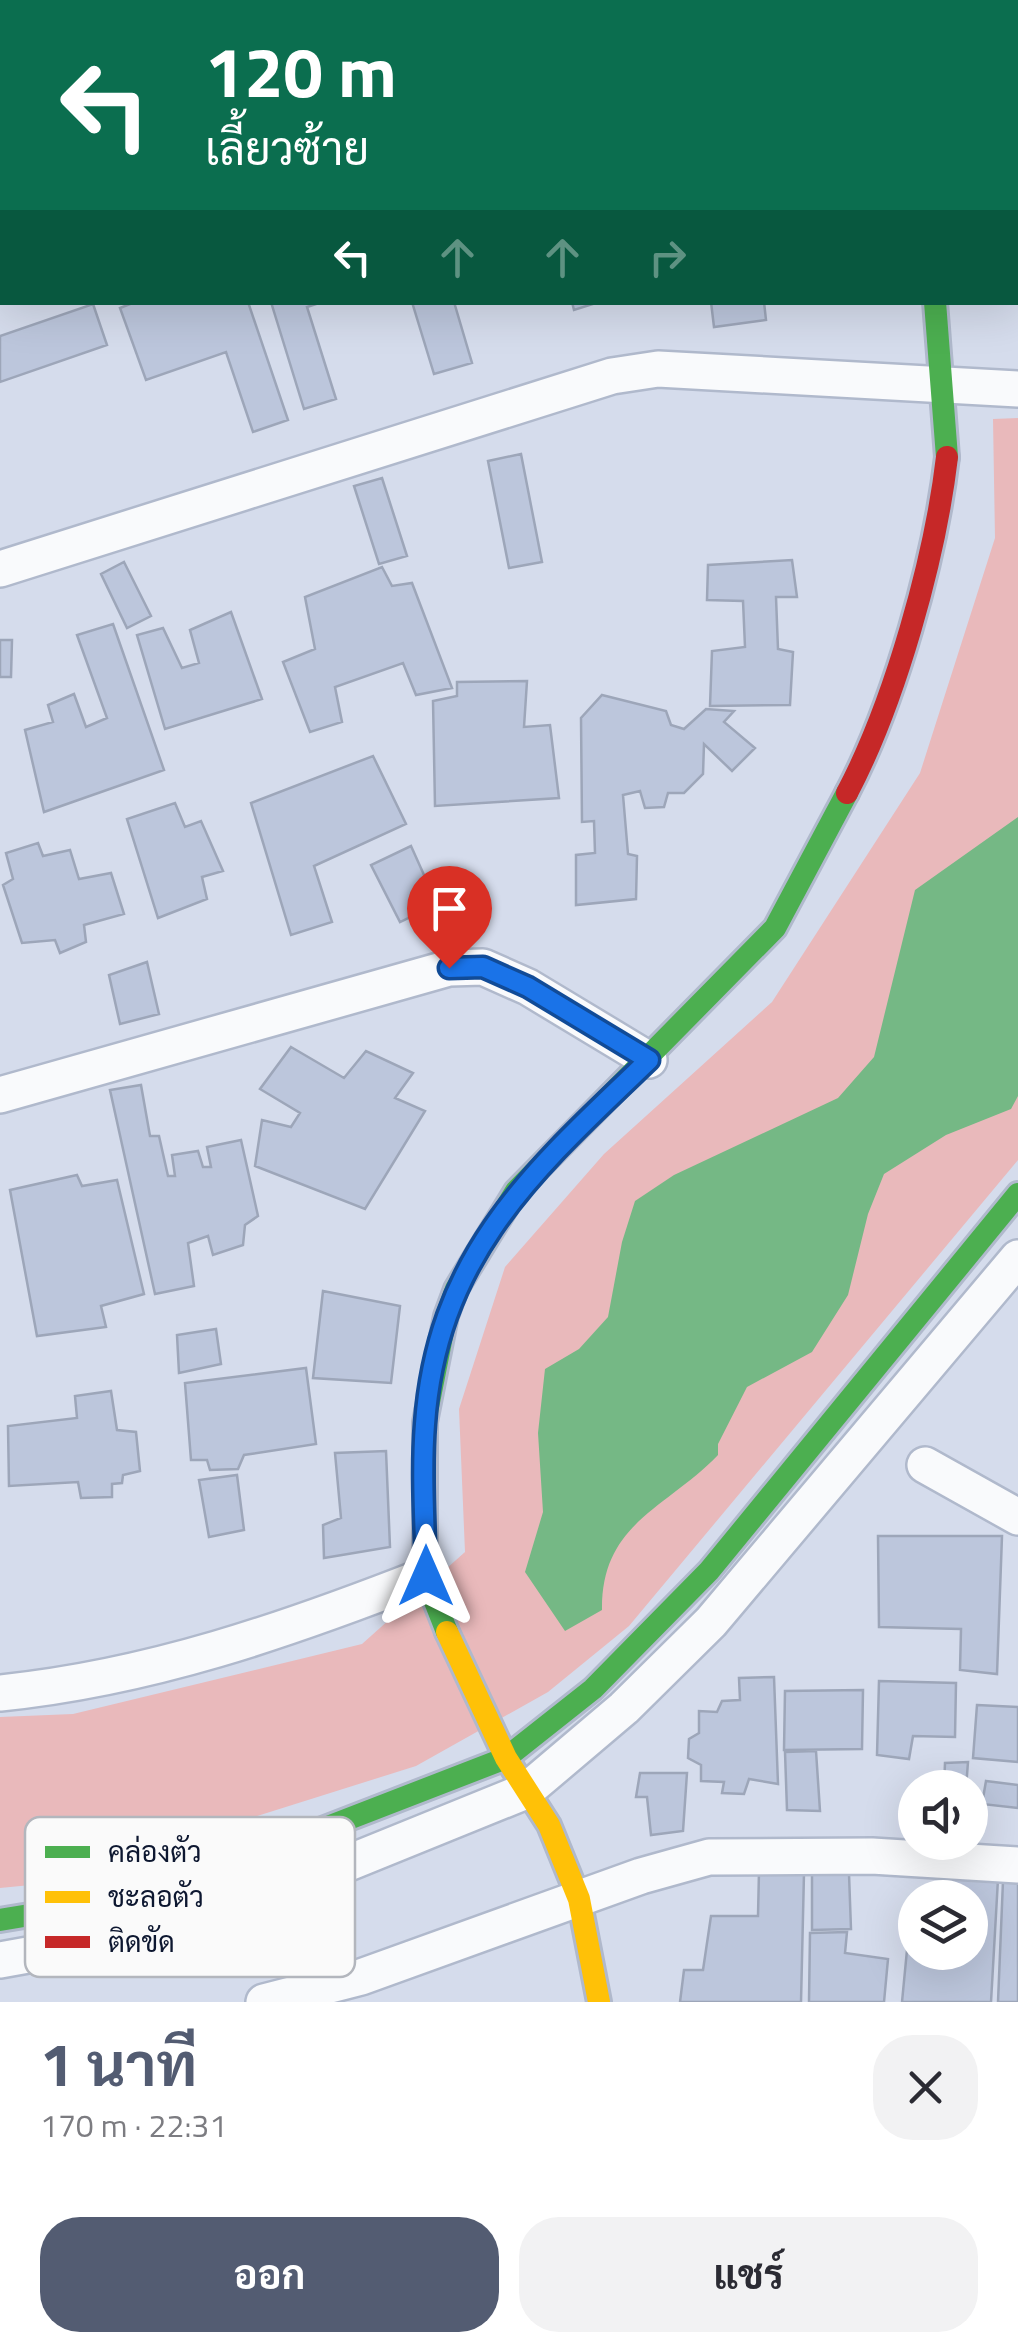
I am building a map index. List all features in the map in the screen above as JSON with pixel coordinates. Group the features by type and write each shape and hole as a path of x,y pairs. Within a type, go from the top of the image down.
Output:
{"street":[{"path":"599,2002 579,1899 549,1825 506,1758 456,1658 426,1576 424,1422 446,1316 456,1288 516,1192 775,928 874,742 939,522 947,457 935,305"},
{"path":"0,569 612,376 658,369 1018,389"},
{"path":"0,1095 449,968 483,967 528,987 649,1060"},
{"path":"352,1817 506,1758 559,1718 658,1628 777,1490 1018,1194"},
{"path":"355,1861 526,1792 624,1708 711,1622 1018,1258"},
{"path":"925,1466 1018,1517"},
{"path":"0,1693 60,1687 188,1659 299,1625 426,1576"},
{"path":"264,2002 396,1966 579,1899 709,1857 872,1856 1018,1865"},
{"path":"0,1920 25,1916"},
{"path":"0,1960 25,1956"}],"shaded area":[{"path":"1018,418 1018,1160 629,1626 548,1692 416,1766 254,1817 25,1817 25,1886 0,1888 0,1717 73,1714 362,1644 465,1552 459,1409 505,1267 604,1154 772,1002 920,773 995,538 993,419"},
{"path":"1018,817 1018,1096 1011,1109 946,1135 884,1174 868,1214 848,1295 812,1352 747,1387 718,1444 718,1455 625,1537 612,1557 602,1610 565,1631 525,1572 543,1512 538,1433 545,1369 579,1349 608,1317 622,1242 635,1201 674,1175 838,1098 874,1057 915,890"}],"building":[{"path":"93,305 107,345 0,382 0,336"},
{"path":"249,305 288,420 253,432 226,352 146,380 120,308"},
{"path":"272,305 313,305 307,307 336,399 304,409"},
{"path":"413,305 455,305 472,363 434,374"},
{"path":"711,305 764,305 766,320 714,327"},
{"path":"521,454 542,562 509,568 488,461"},
{"path":"382,478 407,556 379,564 354,486"},
{"path":"792,560 797,597 776,597 778,649 793,652 790,705 710,706 712,651 745,647 743,601 707,600 708,565"},
{"path":"124,562 151,616 127,628 101,574"},
{"path":"382,567 392,586 412,583 452,688 416,695 403,663 335,687 342,722 310,732 283,662 315,649 305,597"},
{"path":"231,612 262,699 165,729 137,635 163,628 182,668 199,663 190,630"},
{"path":"113,624 164,770 44,812 25,730 53,722 48,705 74,694 86,727 107,718 77,635"},
{"path":"0,640 12,640 11,677 0,677"},
{"path":"527,681 524,727 550,725 559,798 435,806 433,701 457,696 457,682"},
{"path":"602,695 666,711 671,725 684,729 706,709 734,711 724,722 755,748 732,771 704,744 703,774 684,793 668,793 664,807 645,808 640,791 623,795 628,854 637,856 636,899 576,905 576,855 595,853 594,821 582,822 581,718"},
{"path":"373,756 406,824 314,866 332,922 291,935 251,803"},
{"path":"175,803 185,827 201,821 223,871 202,877 207,899 158,918 127,819"},
{"path":"38,843 43,856 70,850 79,879 111,873 124,914 84,925 86,942 60,953 55,940 22,943 3,885 13,879 6,853"},
{"path":"411,846 437,904 400,922 371,865"},
{"path":"147,962 159,1014 120,1024 109,975"},
{"path":"291,1047 344,1078 366,1051 413,1073 395,1098 425,1111 365,1209 255,1166 262,1120 291,1127 300,1113 260,1089"},
{"path":"141,1085 150,1136 159,1136 168,1176 175,1176 172,1155 198,1151 203,1167 211,1167 207,1147 241,1140 258,1216 245,1225 243,1245 213,1255 208,1236 188,1243 194,1286 155,1294 110,1090"},
{"path":"77,1175 82,1186 117,1180 144,1294 101,1306 106,1327 37,1336 10,1190"},
{"path":"323,1291 400,1306 391,1383 313,1378"},
{"path":"216,1329 221,1364 179,1373 177,1335"},
{"path":"306,1368 316,1444 244,1455 238,1469 210,1470 207,1460 191,1460 185,1383"},
{"path":"111,1391 117,1430 136,1432 140,1471 123,1475 122,1483 112,1484 112,1497 81,1498 78,1482 9,1486 8,1426 77,1418 75,1396"},
{"path":"386,1451 390,1547 324,1558 323,1525 341,1518 335,1453"},
{"path":"237,1475 244,1530 209,1537 199,1480"},
{"path":"878,1536 1002,1536 997,1674 960,1670 961,1629 879,1627"},
{"path":"774,1677 778,1784 749,1779 744,1794 722,1793 724,1782 701,1781 701,1765 688,1758 689,1739 699,1733 699,1711 717,1712 722,1701 740,1700 739,1678"},
{"path":"879,1681 956,1683 955,1737 913,1736 909,1759 877,1755"},
{"path":"863,1690 862,1749 784,1750 785,1691"},
{"path":"977,1705 1018,1707 1018,1762 973,1758"},
{"path":"816,1751 820,1811 787,1810 785,1752"},
{"path":"968,1762 967,1770 945,1770 945,1763"},
{"path":"640,1773 687,1773 683,1831 651,1835 647,1797 636,1797"},
{"path":"988,1781 1018,1785 1018,1808 988,1805"},
{"path":"759,1871 804,1873 801,2002 680,2002 684,1970 703,1970 711,1916 758,1916"},
{"path":"812,1873 849,1874 851,1929 812,1930"},
{"path":"998,1879 991,2002 902,2002 905,1970 988,1970 988,1880 952,1880"},
{"path":"1003,1881 1018,1882 1018,2002 998,2002"},
{"path":"847,1932 845,1953 888,1959 884,2002 809,2002 810,1933"}],"traffic: fast":[{"path":"935,305 947,457"},
{"path":"447,1632 425,1576 425,1422 446,1316 456,1289 516,1191 775,928 847,793"},
{"path":"354,1817 506,1758 593,1689 709,1571 1018,1194"},
{"path":"0,1920 25,1916"}],"traffic: slow":[{"path":"447,1632 506,1758 549,1825 579,1899 599,2002"}],"traffic: jam":[{"path":"847,793 865,757 911,629 933,540 947,457"}],"route":[{"path":"426,1576 424,1422 446,1316 456,1288 516,1192 649,1060 528,987 483,967 449,968"}]}
